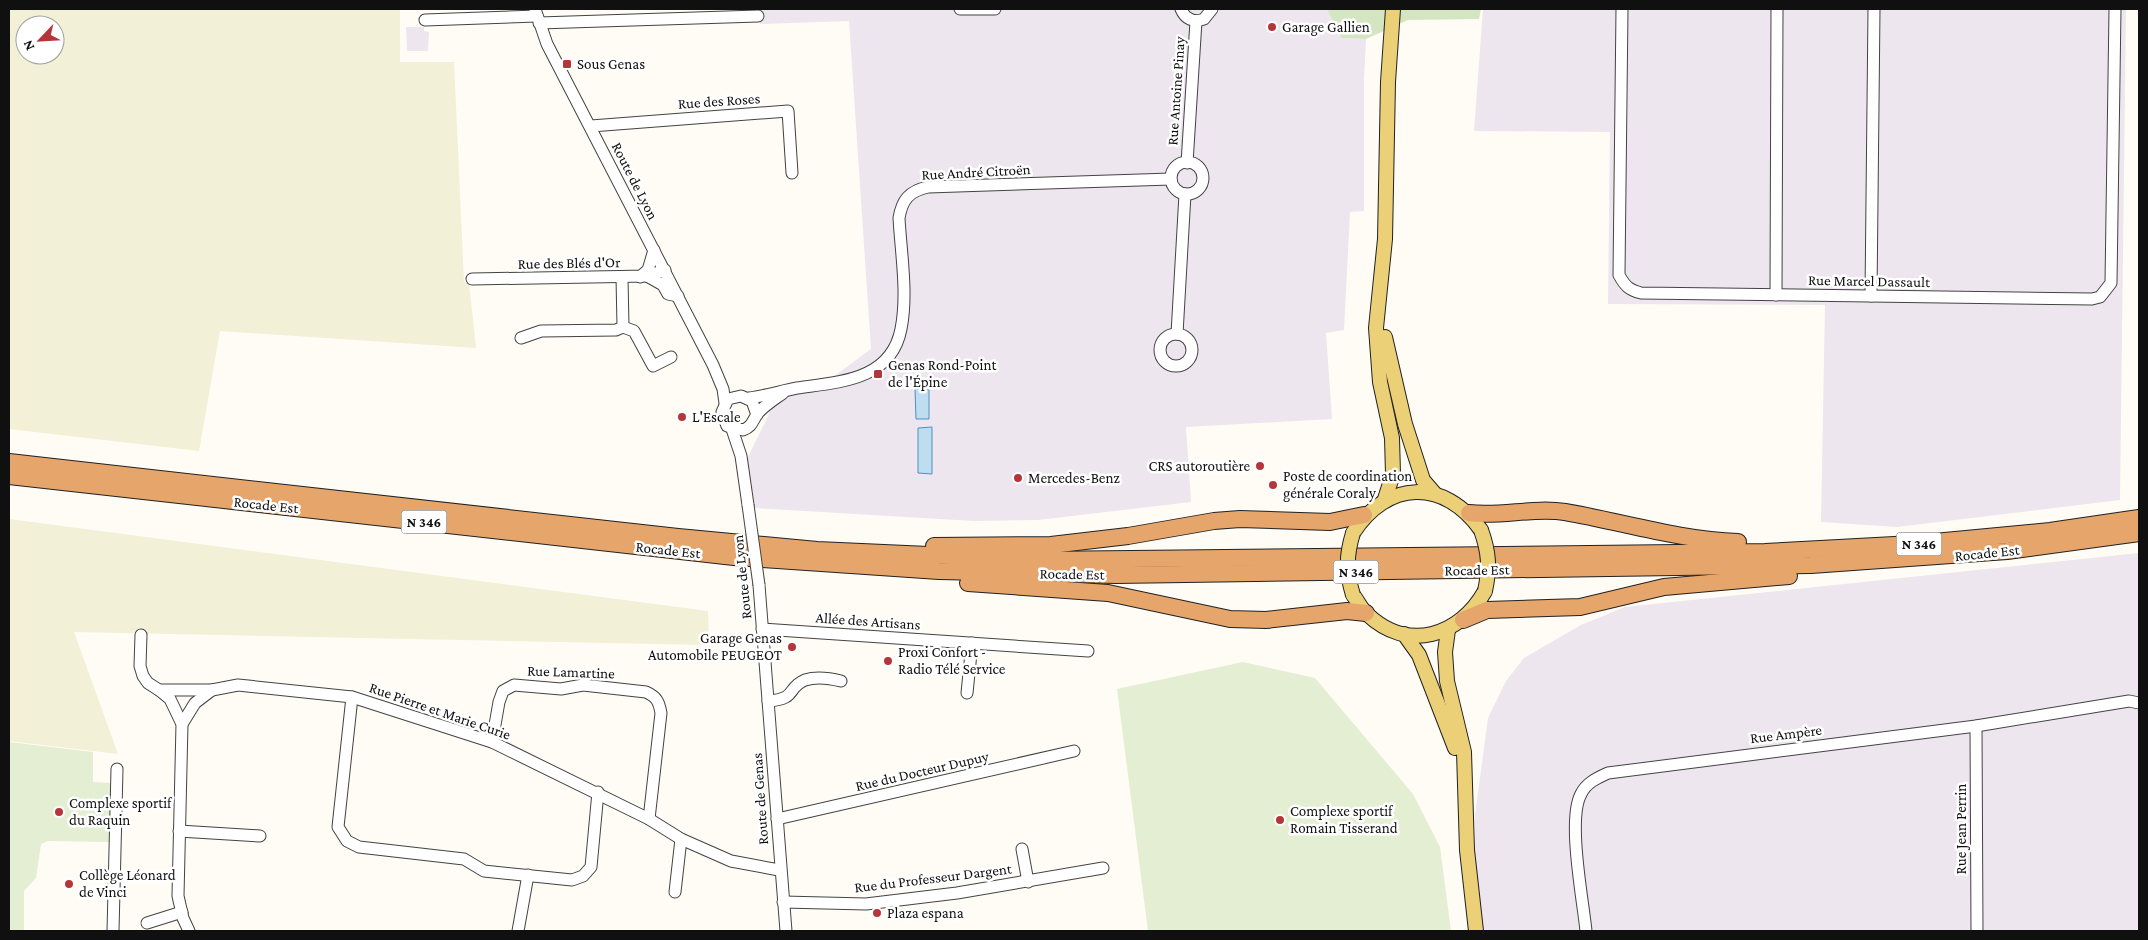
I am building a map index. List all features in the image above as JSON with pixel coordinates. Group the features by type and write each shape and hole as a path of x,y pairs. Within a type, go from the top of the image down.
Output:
{"highway":[{"name":"Rocade Est","path":"9,462 678,537 817,550 938,557 1119,560 1831,549 2006,536 2139,518"},
{"name":"Rocade Est","path":"9,476 734,557 839,566 958,572 1116,575 1801,565 1873,562 2007,551 2139,533"},
{"path":"1469,513 1563,512 1709,541 1819,542 1831,549"},
{"path":"817,550 830,543 910,546 1051,545 1128,536 1222,520 1330,522 1364,516"},
{"path":"1463,620 1486,610 1580,606 1664,588 1712,581 1856,571 1873,562"},
{"path":"839,566 847,574 1100,592 1230,618 1266,620 1347,611 1366,613"}],"main road":[{"path":"1385,499 1393,474 1392,438 1380,382 1376,328 1381,292 1384,239 1388,82 1393,9"},
{"path":"1381,292 1385,345 1395,390 1424,480 1435,494"},
{"path":"1410,492 1435,494 1454,501 1469,513 1482,530 1489,550 1490,570 1485,591 1476,607 1463,620 1448,630 1426,635 1404,634 1383,627 1366,613 1353,595 1347,575 1347,554 1353,533 1364,516 1385,499 1410,492"},
{"path":"1448,630 1444,652 1447,681 1464,752 1467,850 1476,931"},
{"path":"1404,634 1419,655 1434,692 1458,755 1465,793"}],"street":[{"path":"960,9 995,9"},
{"path":"1181,9 1186,17 1196,21 1204,19 1212,9"},
{"name":"Rue Marcel Dassault","path":"1622,9 1619,275 1624,285 1631,291 1641,293 2092,299 2100,297 2111,283 2114,9"},
{"path":"1776,295 1777,9"},
{"path":"1871,296 1874,9"},
{"path":"425,20 537,16 758,16"},
{"name":"Route de Lyon","path":"537,16 713,364 723,390 725,403"},
{"name":"Rue Antoine Pinay","path":"1186,163 1196,21"},
{"name":"Rue des Roses","path":"591,126 788,111 792,173"},
{"path":"1186,163 1199,168 1202,181 1197,190 1185,194 1174,188 1171,179 1174,169 1186,163"},
{"name":"Rue André Citroën","path":"745,397 845,382 876,368 894,346 901,331 904,310 900,218 902,204 909,194 918,189 928,187 1171,179"},
{"path":"1177,334 1185,194"},
{"path":"654,250 648,270 644,276 663,285 668,294 678,296"},
{"name":"Rue des Blés d'Or","path":"472,280 644,276 665,270"},
{"path":"622,277 622,327"},
{"path":"520,338 534,332 616,330 622,327 634,331 653,366 670,357"},
{"name":"Route de Lyon","path":"713,364 745,397"},
{"path":"757,415 755,405 745,397 732,397 725,403 722,417 732,429 743,430 750,426 757,415 790,389"},
{"name":"Route de Lyon","path":"741,456 750,426"},
{"name":"Route de Lyon","path":"732,429 741,456 759,585 766,665"},
{"name":"Allée des Artisans","path":"762,629 1088,651"},
{"path":"141,635 140,666 142,676 170,700 182,724 178,831 178,896 189,931"},
{"path":"967,694 972,643"},
{"name":"Route de Genas","path":"766,665 779,870 786,931"},
{"path":"768,700 783,700 804,680 822,677 841,681"},
{"name":"Rue Pierre et Marie Curie","path":"159,690 212,690 238,685 352,697 492,742 649,818 681,839 731,861 779,870"},
{"name":"Rue Lamartine","path":"492,742 501,696 503,691 514,685 561,689 583,685 652,694 659,701 661,713 649,818"},
{"path":"182,724 195,703 212,690"},
{"path":"352,697 338,827 347,841 359,847 464,859 484,871 572,880 583,876 591,867 598,792"},
{"name":"Rue Ampère","path":"1586,931 1574,818 1581,793 1590,782 1608,773 1976,726 2129,701 2139,703"},
{"name":"Rue Jean Perrin","path":"1976,726 1977,931"},
{"name":"Rue du Docteur Dupuy","path":"777,819 1074,751"},
{"path":"113,931 116,769"},
{"path":"178,831 260,836"},
{"path":"675,892 681,839"},
{"name":"Rue du Professeur Dargent","path":"1022,849 1028,882"},
{"name":"Rue du Professeur Dargent","path":"783,902 866,904 1028,882 1103,868"},
{"path":"518,931 528,875"},
{"path":"147,923 182,912"}],"shaded area":[{"path":"9,9 400,9 400,62 454,62 464,282 469,283 476,348 220,331 199,451 9,429"},
{"path":"759,9 1327,9 1341,38 1366,39 1364,80 1364,211 1350,212 1344,330 1326,333 1332,419 1186,427 1191,502 1038,520 974,521 755,508 747,459 769,414 765,400 826,382 871,349 849,21 760,24"},
{"path":"1483,9 2126,9 2120,500 1897,527 1821,522 1825,305 1608,304 1610,132 1474,131"},
{"path":"406,27 424,27 424,31 429,32 428,51 407,51"},
{"path":"9,519 708,611 709,645 74,632 118,754 9,741"},
{"path":"2139,553 2139,931 1481,931 1475,878 1475,815 1488,718 1506,681 1524,658 1581,625 1625,607"}],"green space":[{"path":"1327,9 1481,9 1479,19 1408,20 1366,39 1341,38"},
{"name":"Complexe sportif Romain Tisserand","path":"1243,662 1315,678 1413,794 1440,847 1451,931 1148,931 1117,689"},
{"name":"Complexe sportif du Raquin","path":"9,742 93,752 93,782 111,783 109,842 48,841 41,844 36,878 24,891 24,931 9,931"}],"water":[{"path":"915,389 929,389 929,419 916,419"},
{"path":"932,427 932,474 918,473 918,428"}],"place":[{"name":"Garage Gallien","path":"1272,27"},
{"name":"Sous Genas","path":"567,64"},
{"name":"Genas Rond-Point de l'Épine","path":"878,374"},
{"name":"L'Escale","path":"682,417"},
{"name":"CRS autoroutière","path":"1260,466"},
{"name":"Mercedes-Benz","path":"1018,478"},
{"name":"Poste de coordination générale Coraly","path":"1273,485"},
{"name":"Garage Genas Automobile PEUGEOT","path":"792,647"},
{"name":"Proxi Confort - Radio Télé Service","path":"888,661"},
{"name":"Complexe sportif du Raquin","path":"59,812"},
{"name":"Complexe sportif Romain Tisserand","path":"1280,820"},
{"name":"Collège Léonard de Vinci","path":"69,884"},
{"name":"Plaza espana","path":"877,913"}]}
